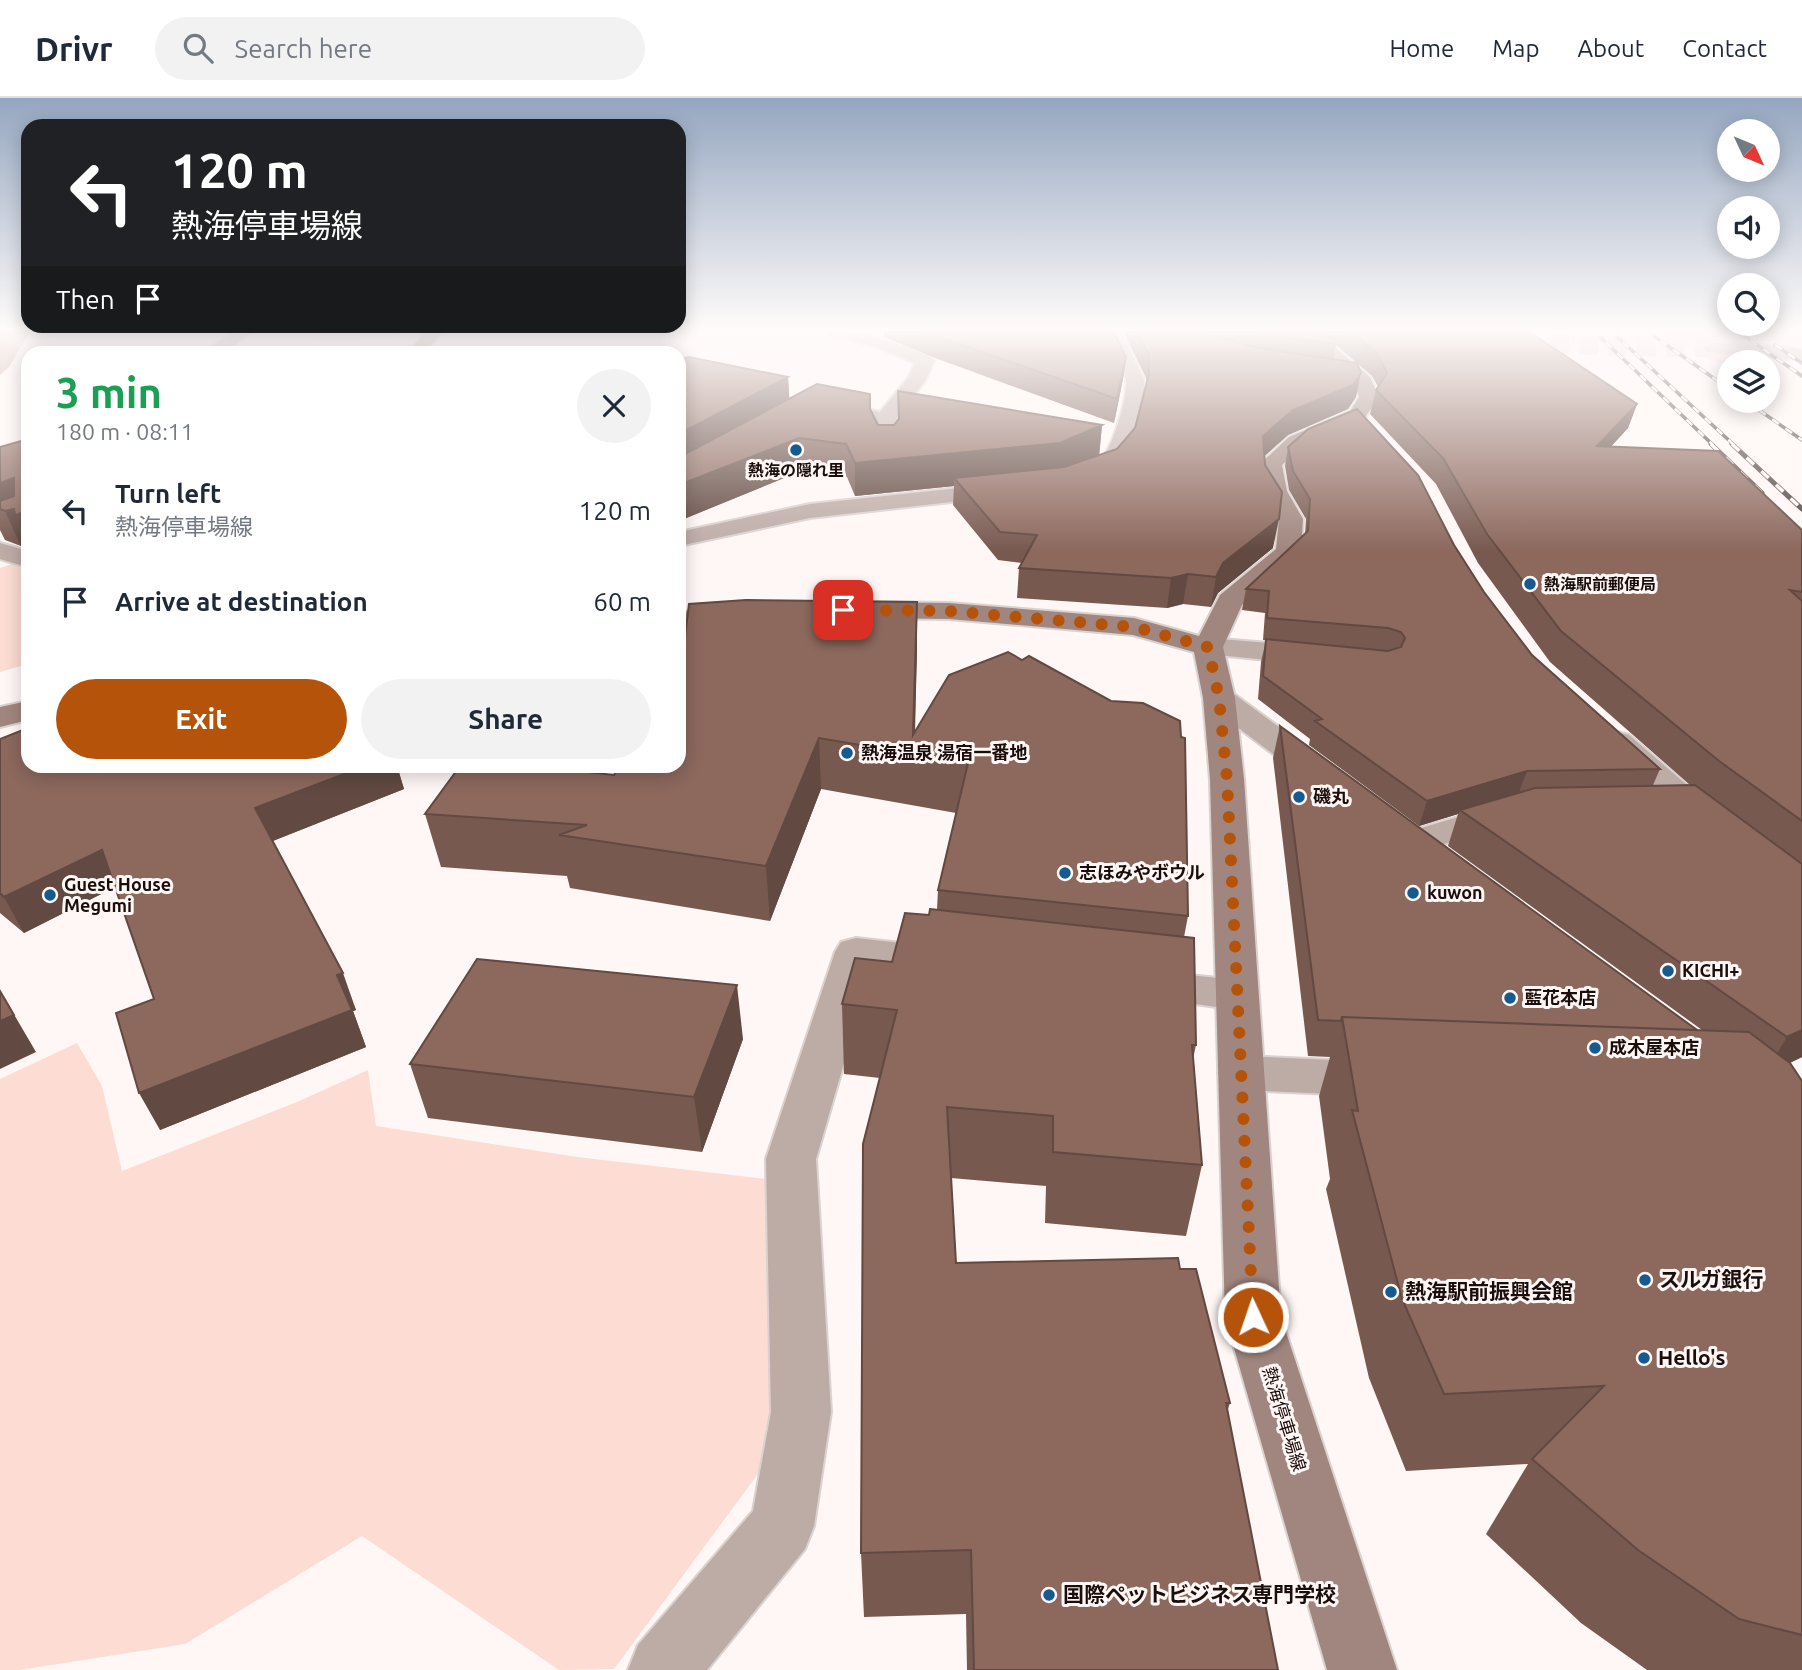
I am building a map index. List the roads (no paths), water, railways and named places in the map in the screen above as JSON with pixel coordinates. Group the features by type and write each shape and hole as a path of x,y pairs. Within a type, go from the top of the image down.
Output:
{"street":[{"path":"811,404 884,419"},
{"path":"886,449 884,419 895,404"},
{"path":"1062,484 1105,468 1119,453 1132,404"},
{"path":"1208,647 1230,601 1289,551 1291,519 1275,491 1271,464 1296,441 1366,424 1368,404"},
{"path":"686,538 810,511 1024,488"},
{"path":"3,537 21,557"},
{"path":"843,610 949,611 1134,627 1208,647 1340,659"},
{"path":"686,619 767,613"},
{"name":"熱海停車場線","path":"1208,647 1219,698 1227,779 1253,1317 1362,1670"},
{"path":"1219,698 1347,793"},
{"path":"0,718 21,712"},
{"path":"1597,724 1688,806 1729,838"},
{"path":"1636,807 1688,806"},
{"path":"1414,842 1518,809 1531,809"},
{"path":"1380,818 1447,867"},
{"path":"663,1670 782,1526 801,1412 791,1159 856,952 990,967"},
{"path":"1101,979 1237,995"},
{"path":"1241,1073 1419,1081"}],"railway":[{"path":"1671,404 1713,445"},
{"path":"1690,404 1734,445"},
{"path":"1763,413 1802,440"},
{"path":"1711,444 1762,493"},
{"path":"1732,444 1802,509"}],"place":[{"name":"熱海の隠れ里","path":"796,450"},
{"name":"熱海駅前郵便局","path":"1530,584"},
{"name":"熱海温泉 湯宿一番地","path":"847,753"},
{"name":"磯丸","path":"1299,797"},
{"name":"志ほみやボウル","path":"1065,873"},
{"name":"kuwon","path":"1413,893"},
{"name":"Guest House Megumi","path":"50,895"},
{"name":"KICHI+","path":"1668,971"},
{"name":"藍花本店","path":"1510,998"},
{"name":"成木屋本店","path":"1595,1048"},
{"name":"スルガ銀行","path":"1645,1280"},
{"name":"熱海駅前振興会館","path":"1391,1292"},
{"name":"Hello's","path":"1644,1358"},
{"name":"国際ペットビジネス専門学校","path":"1049,1595"}]}
